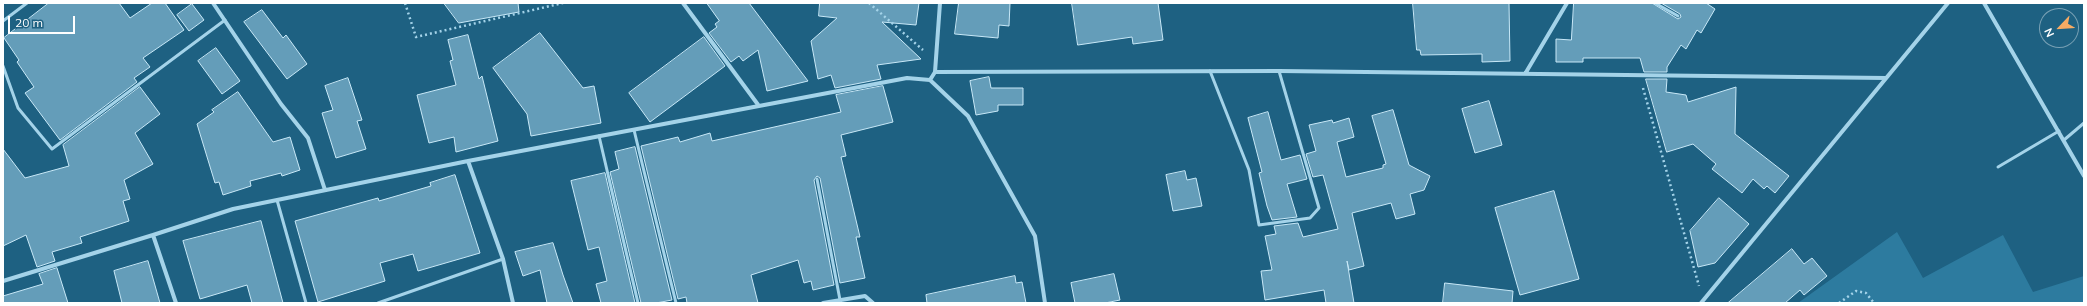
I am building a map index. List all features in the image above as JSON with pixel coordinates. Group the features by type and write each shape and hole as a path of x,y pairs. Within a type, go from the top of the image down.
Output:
{"street":[{"path":"213,3 282,104 308,138 325,190"},
{"path":"683,3 759,106"},
{"path":"930,80 934,72 940,3"},
{"path":"1525,74 1567,3"},
{"path":"1703,302 1948,3"},
{"path":"1984,3 2084,176"},
{"path":"934,72 1279,71 1886,78"},
{"path":"3,281 154,236 233,209 599,136 907,78 930,80 968,116 1035,236 1045,303"},
{"path":"468,162 503,260 513,303"},
{"path":"154,236 176,303"},
{"path":"823,303 865,296 874,303"}],"lane":[{"path":"3,21 27,3"},
{"path":"1655,3 1678,16"},
{"path":"3,66 18,108 52,149 225,20"},
{"path":"1210,71 1249,170 1258,225 1310,218 1319,208 1279,71"},
{"path":"2064,140 2084,123"},
{"path":"634,130 676,303"},
{"path":"1998,167 2059,131"},
{"path":"599,136 638,303"},
{"path":"817,179 840,300"},
{"path":"277,200 306,303"},
{"path":"378,303 503,260"}],"path":[{"path":"405,3 416,37 563,3"},
{"path":"869,3 935,61"},
{"path":"1639,75 1703,302"},
{"path":"1839,303 1856,291 1866,293 1874,303"}],"shaded area":[{"path":"1897,232 1923,278 2003,235 2033,292 2084,276 2084,303 1798,303"}],"building":[{"path":"49,3 119,3 130,18 152,3 165,3 184,30 143,58 150,67 134,78 137,82 60,140 25,93 34,87 17,62 19,60 4,38"},
{"path":"444,3 518,3 519,12 459,23"},
{"path":"707,3 749,3 808,81 767,91 758,50 743,61 739,56 731,62 709,33 717,27 715,24 719,21"},
{"path":"820,3 919,3 916,25 882,22 921,59 877,65 881,79 835,88 831,75 818,79 811,41 837,18 819,16"},
{"path":"959,3 1010,3 1009,26 999,25 998,38 955,34"},
{"path":"1072,3 1158,3 1163,40 1133,44 1132,37 1078,45"},
{"path":"1413,3 1509,3 1510,61 1482,62 1482,54 1421,55 1420,50 1417,50"},
{"path":"1574,3 1652,3 1678,19 1681,17 1680,14 1661,3 1706,3 1715,9 1701,33 1697,30 1686,49 1681,45 1667,67 1667,72 1644,72 1640,58 1583,58 1583,62 1556,62 1556,39 1571,40"},
{"path":"192,4 204,20 189,31 177,15"},
{"path":"262,10 283,38 286,35 307,64 287,79 244,22"},
{"path":"540,33 583,88 594,86 601,123 531,136 527,114 493,68"},
{"path":"468,35 479,79 482,76 498,141 456,152 454,137 429,143 417,95 456,85 450,61 453,60 448,40"},
{"path":"704,37 725,66 650,122 629,93"},
{"path":"216,48 240,81 222,94 198,61"},
{"path":"989,77 991,88 1023,88 1023,105 998,105 998,111 976,115 970,81"},
{"path":"348,78 362,120 357,121 366,149 336,158 322,113 333,110 325,86"},
{"path":"1646,79 1667,79 1666,92 1686,95 1688,102 1736,87 1735,134 1789,176 1775,193 1767,186 1764,189 1753,179 1742,193 1712,169 1716,164 1693,144 1667,152"},
{"path":"883,86 893,122 841,135 846,156 841,157 860,237 856,237 865,278 840,283 820,178 817,176 814,180 834,285 813,290 811,281 804,283 798,260 751,275 758,303 687,303 686,297 678,299 641,146 678,137 680,142 710,133 712,141 841,112 836,95"},
{"path":"140,87 160,114 135,133 153,164 124,180 130,199 123,201 129,221 80,237 82,243 52,252 55,261 37,267 26,235 3,246 3,149 25,178 69,166 63,145"},
{"path":"238,92 273,142 290,137 300,170 282,176 281,173 250,181 251,186 223,195 219,182 215,183 197,124 214,112 212,110"},
{"path":"1489,101 1502,145 1475,153 1462,109"},
{"path":"1393,110 1409,165 1430,176 1424,190 1410,194 1415,214 1396,219 1391,203 1352,213 1364,266 1349,270 1347,261 1354,303 1326,303 1324,290 1265,300 1261,271 1272,270 1265,236 1276,234 1274,226 1298,223 1303,237 1338,229 1323,175 1313,177 1306,154 1316,151 1309,125 1332,120 1333,123 1349,118 1354,137 1337,142 1346,177 1383,168 1383,165 1386,164 1372,116"},
{"path":"1268,112 1281,160 1300,155 1307,179 1287,184 1297,217 1272,220 1267,206 1259,173 1262,172 1248,118"},
{"path":"635,147 672,300 656,303 641,303 610,172 619,169 615,152"},
{"path":"1185,171 1187,180 1196,178 1202,206 1173,211 1166,175"},
{"path":"605,173 635,303 601,303 596,284 607,281 599,247 588,250 571,181"},
{"path":"455,175 480,253 418,271 413,254 380,263 385,281 318,302 295,221 378,198 379,201 431,186 430,183"},
{"path":"1554,191 1579,279 1520,295 1495,208"},
{"path":"1719,198 1749,224 1715,263 1698,267 1690,231"},
{"path":"261,221 283,303 252,303 247,285 200,299 183,241"},
{"path":"553,243 573,303 547,303 540,270 523,276 515,252"},
{"path":"1792,249 1804,264 1812,258 1827,276 1804,295 1800,290 1785,303 1728,303"},
{"path":"148,261 160,303 122,303 114,271"},
{"path":"57,268 68,303 3,303 3,296 43,284 39,274"},
{"path":"1114,274 1120,300 1105,303 1075,303 1071,283"},
{"path":"1015,276 1016,283 1022,282 1026,303 927,303 926,295"},
{"path":"1445,283 1513,291 1512,303 1443,303"}]}
